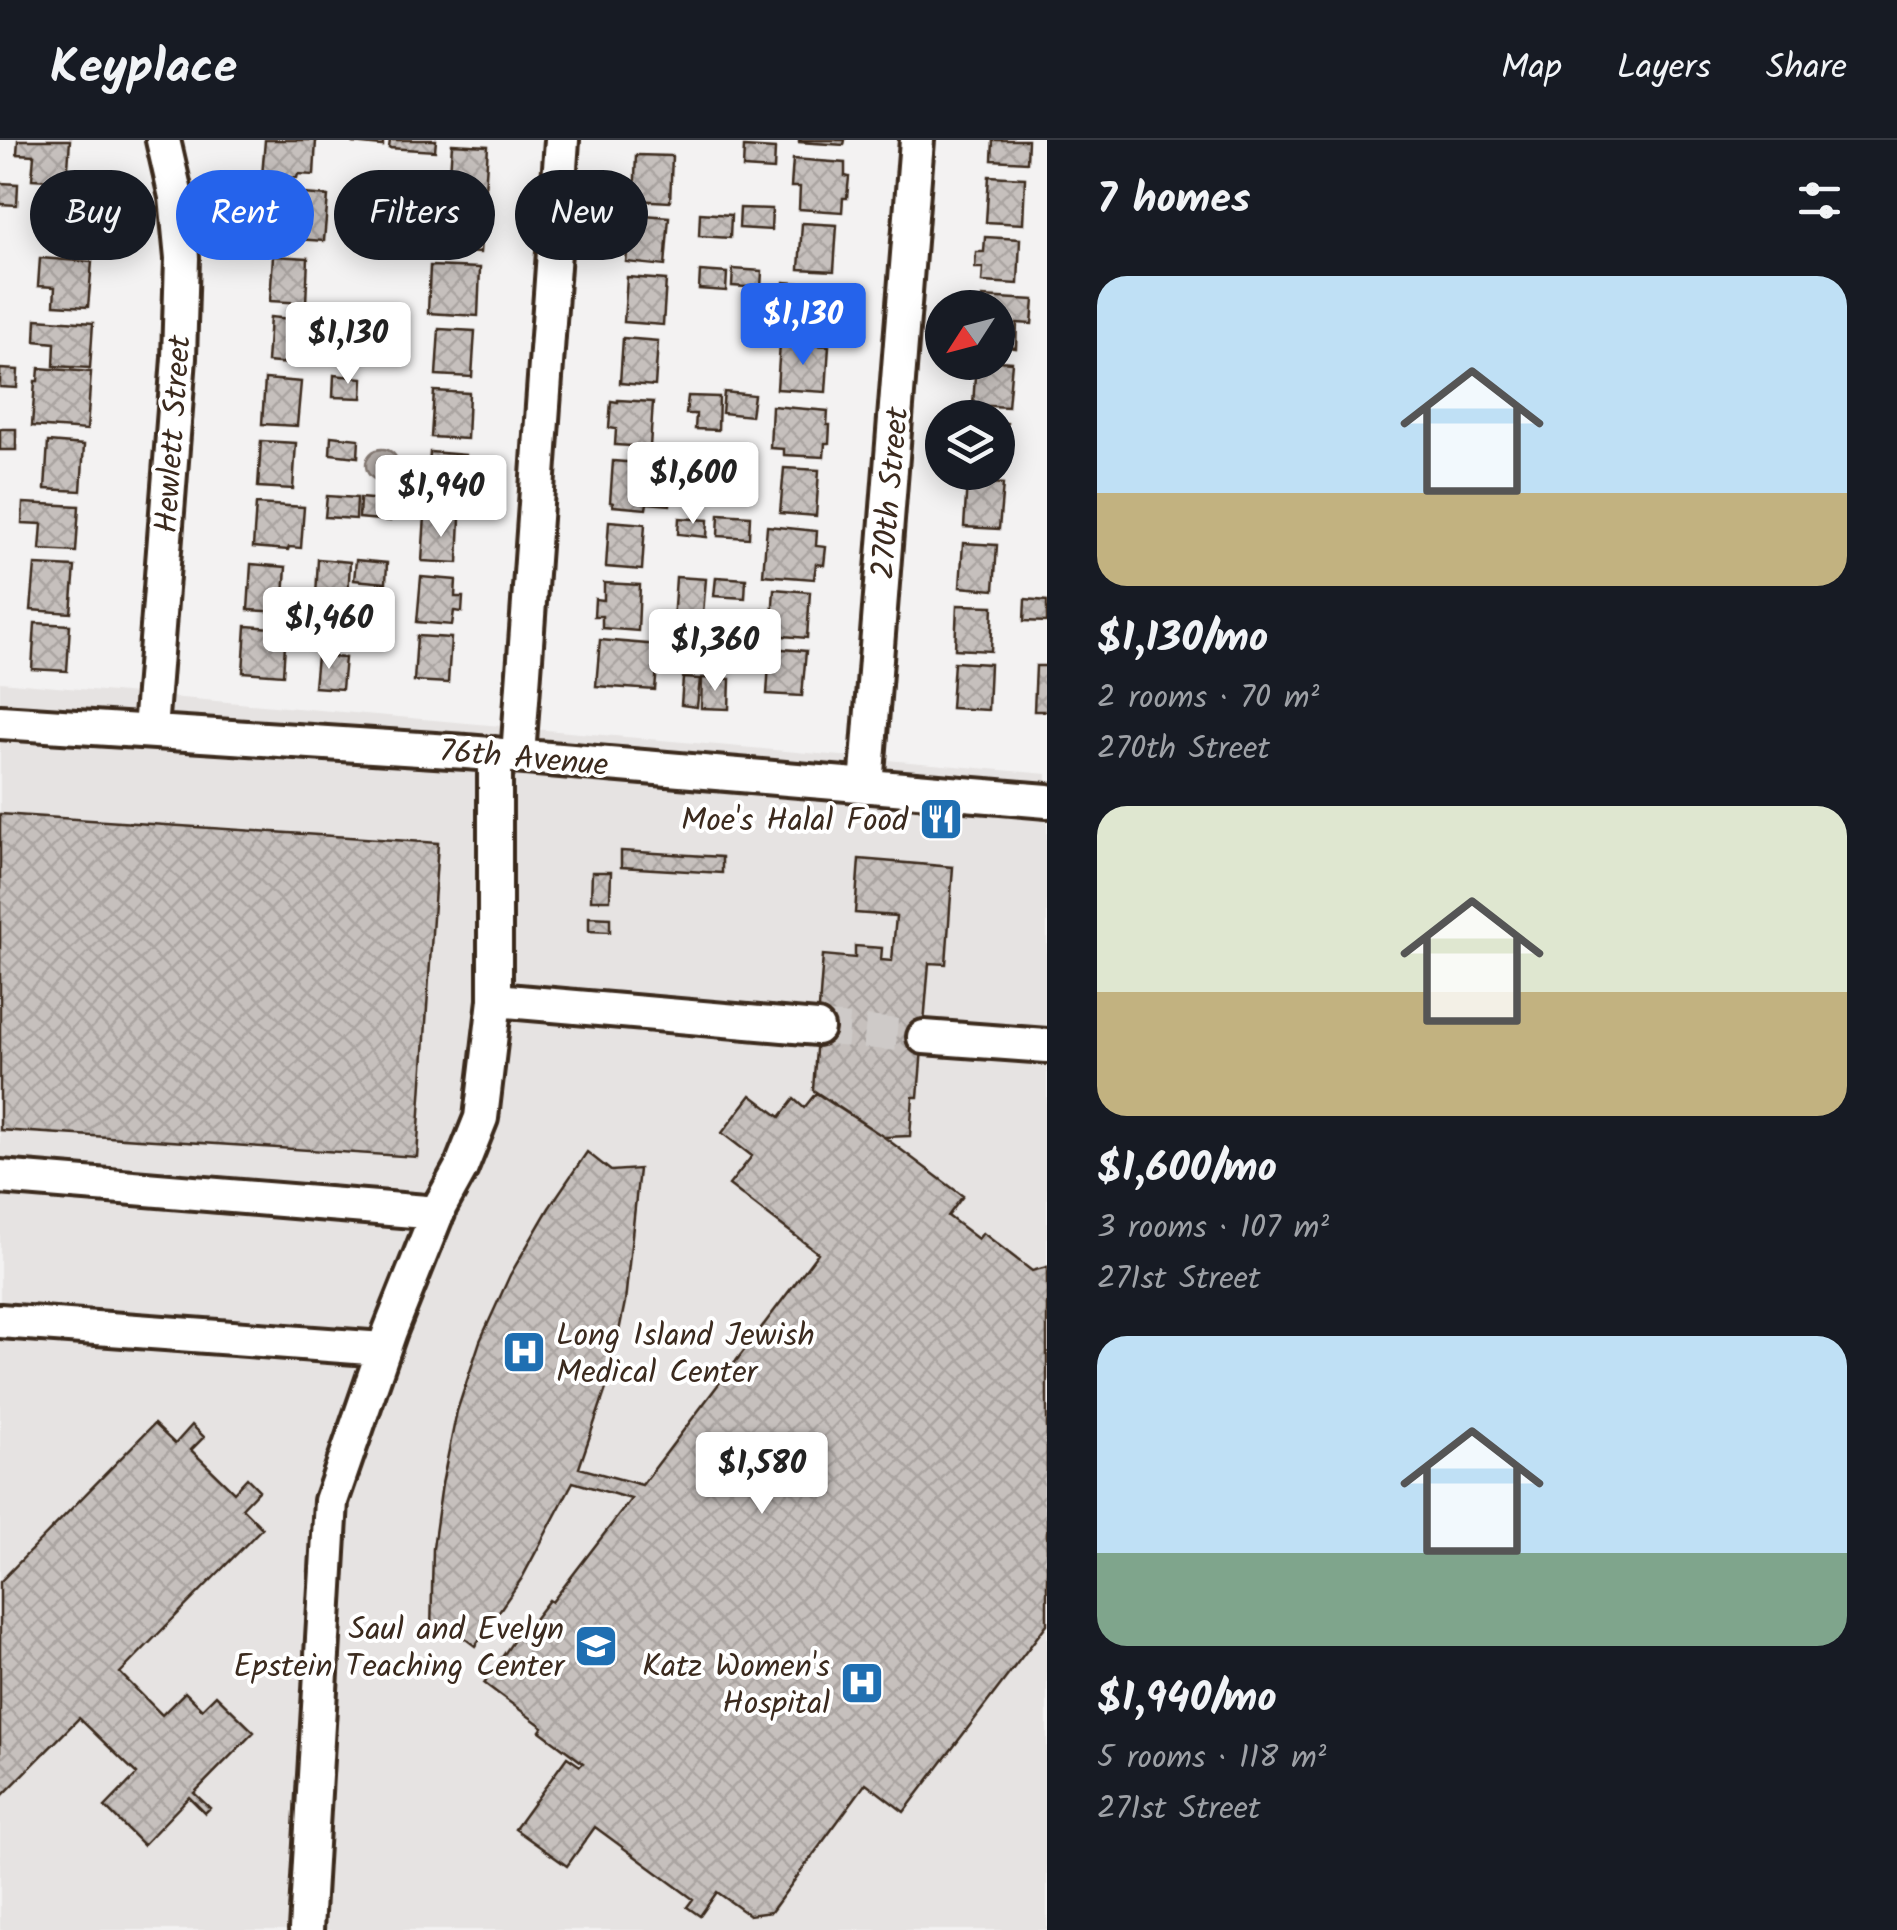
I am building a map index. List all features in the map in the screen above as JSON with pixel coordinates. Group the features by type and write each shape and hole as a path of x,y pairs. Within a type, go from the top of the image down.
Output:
{"street":[{"name":"Hewlett Street","path":"150,730 179,358 182,258 176,197 163,140"},
{"path":"306,1930 331,1501 383,1349 481,1118 495,1000 506,755 562,140"},
{"name":"270th Street","path":"866,786 917,140"},
{"name":"76th Avenue","path":"0,722 506,755 1047,802"},
{"path":"495,1000 817,1028"},
{"path":"924,1037 1047,1046"},
{"path":"0,1177 438,1212"},
{"path":"0,1321 383,1349"}],"shaded area":[{"name":"Long Island Jewish Medical Center","path":"0,682 1047,774 1047,1930 0,1930"}],"water":[{"path":"382,449 394,453 398,465 394,477 382,481 370,477 366,465 370,453"}],"building":[{"path":"18,140 70,140 68,170 33,170 34,155 17,154"},
{"path":"265,140 316,140 314,175 314,170 262,170"},
{"path":"383,140 383,146 353,143"},
{"path":"390,140 436,140 435,151 389,148"},
{"path":"799,140 845,140 844,145"},
{"path":"993,140 1028,140 1027,162 992,160"},
{"path":"452,144 488,146 486,170 450,170"},
{"path":"744,147 775,149 774,170 743,168"},
{"path":"636,155 672,156 670,202 648,201 648,170 635,170"},
{"path":"793,159 845,163 845,176 849,177 842,212 799,209 800,187 791,187"},
{"path":"989,176 1025,178 1023,224 986,222"},
{"path":"0,183 18,184 17,205 0,204"},
{"path":"314,195 328,196 324,241 314,240"},
{"path":"740,208 772,209 771,230 739,228"},
{"path":"700,213 731,215 730,238 699,236"},
{"path":"648,215 669,217 665,266 626,262 648,260"},
{"path":"802,223 837,225 834,271 799,269"},
{"path":"985,237 1020,239 1018,284 982,282 983,268 975,268 976,252 984,252"},
{"path":"40,260 92,262 88,307 54,305 55,287 38,286"},
{"path":"273,260 308,260 306,303 270,301"},
{"path":"430,266 480,268 478,316 428,313"},
{"path":"733,269 762,271 761,288 732,286"},
{"path":"700,271 727,273 726,291 699,289"},
{"path":"627,277 666,280 663,325 624,322"},
{"path":"784,282 837,286 836,299 840,299 833,334 789,330 791,312 781,311"},
{"path":"1015,299 1034,300 1032,324 1017,323 1016,348"},
{"path":"338,312 369,313 368,338 337,336"},
{"path":"270,317 322,322 321,341 304,340 302,365 267,362"},
{"path":"36,319 93,323 90,368 54,366 55,343 35,341"},
{"path":"439,329 475,331 472,377 436,375"},
{"path":"623,338 658,341 655,386 620,383"},
{"path":"780,343 829,346 826,392 777,389"},
{"path":"39,368 91,372 87,430 32,426"},
{"path":"0,369 18,370 17,388 0,387"},
{"path":"334,375 363,378 362,398 333,397"},
{"path":"265,379 301,382 297,426 262,424"},
{"path":"975,380 1010,380 1009,400 973,400"},
{"path":"434,391 469,393 467,439 431,437"},
{"path":"724,392 754,395 751,416 722,413"},
{"path":"688,396 719,397 718,430 695,429 696,414 686,414"},
{"path":"611,401 653,402 650,447 615,445 616,429 609,428"},
{"path":"772,406 828,411 829,443 825,443 824,457 784,455 784,449 770,448"},
{"path":"0,429 16,429 16,450 0,450"},
{"path":"331,436 359,439 358,457 330,454"},
{"path":"261,441 296,443 293,489 258,487"},
{"path":"48,442 84,445 81,491 45,489"},
{"path":"430,452 465,455 463,501 427,499"},
{"path":"613,461 673,470 670,505 647,503 646,509 613,506"},
{"path":"784,468 819,470 816,516 780,513"},
{"path":"966,490 1002,490 999,529 964,527"},
{"path":"327,496 357,498 356,519 325,517"},
{"path":"360,498 392,501 390,521 359,518"},
{"path":"23,503 79,506 76,552 40,550 42,524 22,523"},
{"path":"256,504 304,507 301,548 253,547"},
{"path":"719,514 750,516 749,538 718,536"},
{"path":"425,516 460,518 458,563 422,561"},
{"path":"679,518 708,520 707,537 678,534"},
{"path":"609,521 645,524 642,570 606,567"},
{"path":"767,526 817,531 816,546 826,547 824,565 816,564 814,579 763,575"},
{"path":"963,543 997,545 994,590 960,587"},
{"path":"318,559 350,562 348,598 316,596"},
{"path":"356,560 387,563 386,583 354,580"},
{"path":"251,564 286,567 283,612 248,610"},
{"path":"35,565 75,567 71,613 31,610"},
{"path":"421,577 456,580 455,597 463,597 462,612 454,611 452,625 417,622"},
{"path":"676,577 706,579 702,625 673,622"},
{"path":"716,577 746,579 745,598 714,596"},
{"path":"604,583 640,585 638,631 602,628 602,616 594,616 595,599 604,600"},
{"path":"774,589 810,592 807,638 771,635"},
{"path":"1025,599 1047,601 1047,622 1024,621"},
{"path":"957,605 993,606 991,651 955,649"},
{"path":"35,623 70,625 67,671 32,669"},
{"path":"246,626 286,629 283,675 243,672"},
{"path":"417,636 451,638 448,683 414,681"},
{"path":"600,640 659,645 655,690 596,686"},
{"path":"770,648 806,651 802,696 767,694"},
{"path":"317,656 345,658 342,689 314,687"},
{"path":"954,662 990,664 988,710 951,708"},
{"path":"1036,666 1047,666 1047,711 1034,711"},
{"path":"683,678 700,679 697,707 681,705"},
{"path":"702,678 730,679 729,709 701,708"},
{"path":"0,814 438,843 417,1157 0,1130"},
{"path":"621,851 722,857 722,873 621,867"},
{"path":"859,859 953,867 946,964 929,963 918,1097 913,1097 910,1136 884,1137 813,1090 823,955 855,958 855,946 882,948 881,960 892,961 896,916 855,913"},
{"path":"592,872 611,872 610,900 591,900"},
{"path":"589,917 610,918 610,932 589,931"},
{"path":"816,1093 963,1196 948,1216 978,1239 983,1233 1032,1271 1047,1267 1047,1624 904,1812 866,1783 771,1912 749,1915 717,1892 700,1916 687,1907 693,1899 595,1827 567,1866 515,1829 567,1757 580,1766 583,1763 484,1683 528,1620 531,1623 549,1600 552,1602 631,1499 573,1482 522,1578 475,1646 455,1631 431,1633 433,1548 442,1484 457,1411 480,1341 510,1275 587,1152 611,1171 639,1169 625,1302 609,1380 579,1468 642,1485 818,1253 729,1185 752,1156 722,1133 751,1095 780,1117 794,1099 804,1108"},
{"path":"154,1424 175,1444 192,1425 204,1437 191,1450 234,1492 247,1478 259,1490 242,1508 262,1528 120,1673 162,1715 185,1692 202,1709 216,1695 254,1732 194,1793 210,1808 205,1813 189,1797 143,1845 105,1807 137,1774 79,1718 0,1798 0,1582"}],"tunnel":[{"path":"817,1028 924,1037"}],"place":[{"name":"Moe's Halal Food","path":"941,819"},
{"name":"Long Island Jewish Medical Center","path":"524,1352"},
{"name":"Saul and Evelyn Epstein Teaching Center","path":"596,1646"},
{"name":"Katz Women's Hospital","path":"862,1683"}]}
